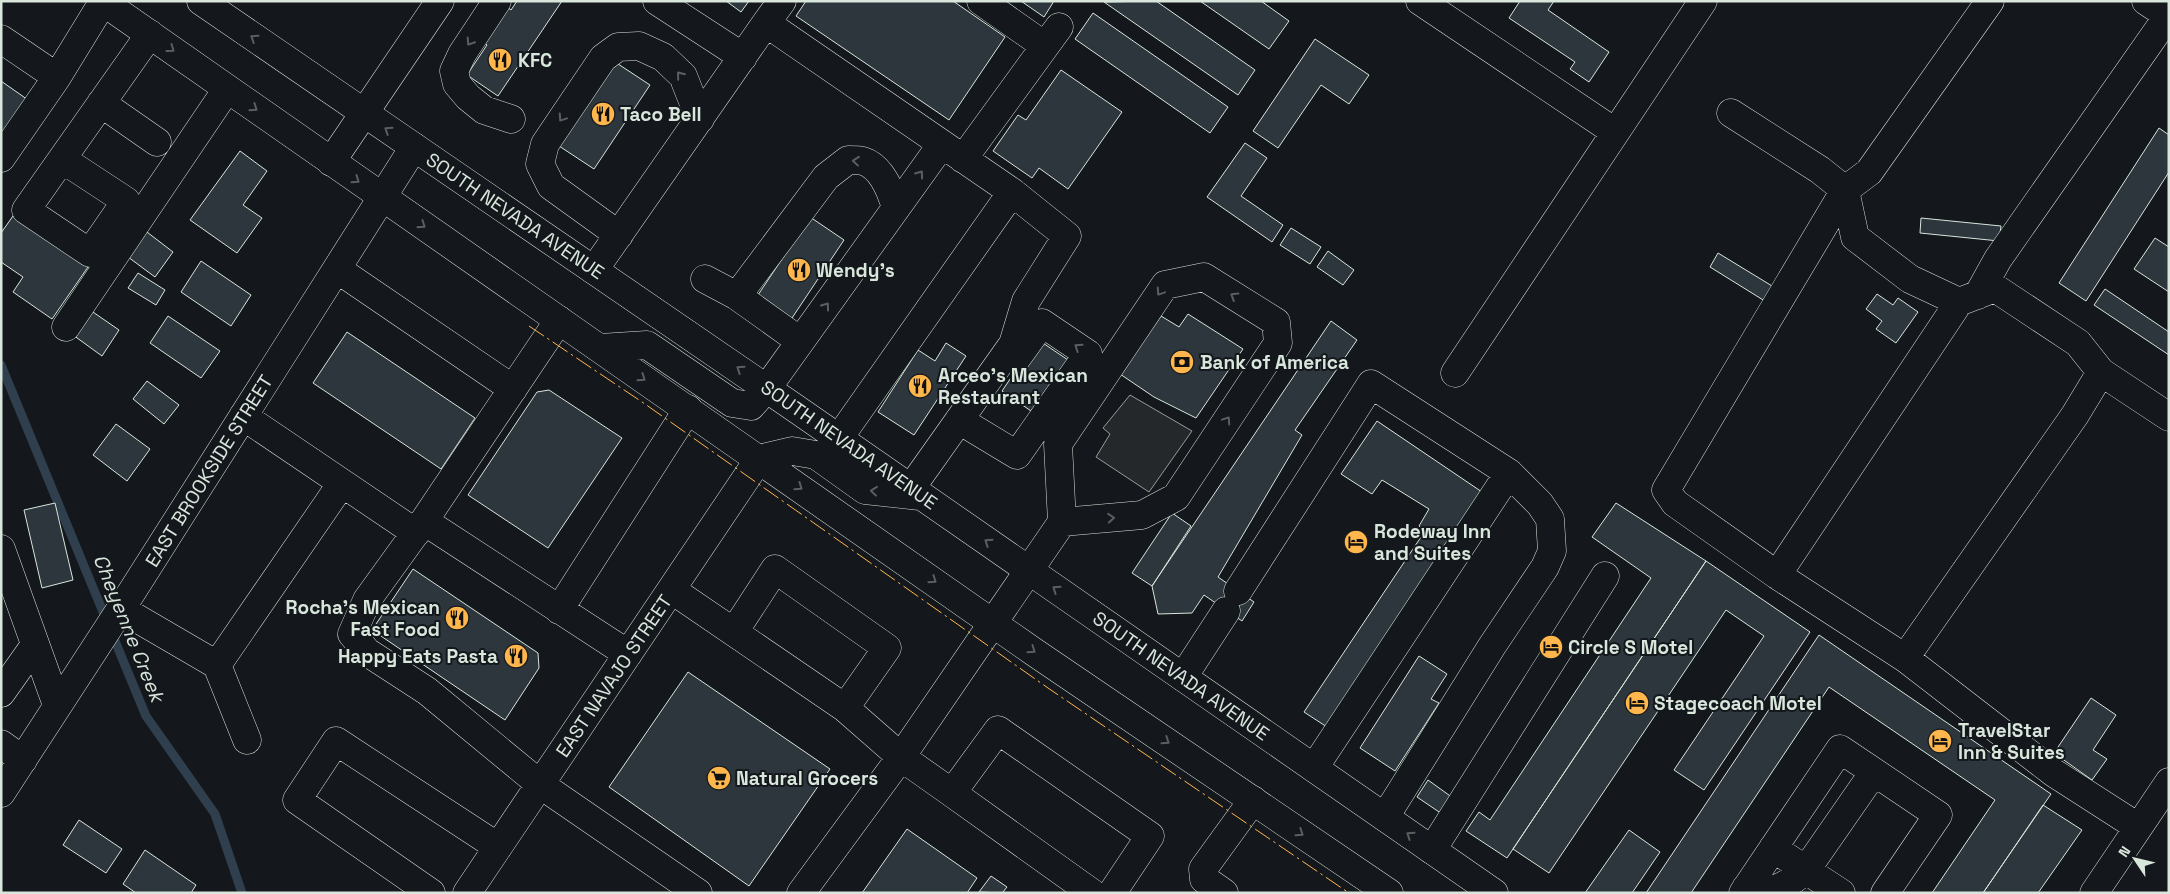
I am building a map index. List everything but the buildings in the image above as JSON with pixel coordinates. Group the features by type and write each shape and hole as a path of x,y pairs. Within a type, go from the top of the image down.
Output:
{"main road":[{"path":"1,158 57,77 103,1 382,198 992,621 1389,893"},
{"name":"SOUTH NEVADA AVENUE","path":"201,1 767,388 1494,893"},
{"path":"331,162 440,1"},
{"path":"497,1 462,54 454,71 457,84 468,97 484,110 511,119"},
{"path":"657,1 743,57"},
{"path":"594,270 782,1"},
{"path":"600,348 647,344 732,403 751,406 767,388 896,208 952,151 1052,37 981,1"},
{"path":"1420,1 1615,132"},
{"path":"1455,373 1703,1"},
{"path":"1990,1 1869,172 1845,190 1666,490 1675,503 1778,575 1905,658 2054,773 2138,827"},
{"path":"1778,575 1968,298 1998,259 2161,11"},
{"path":"759,459 792,451 816,455 865,490 917,492 959,420 1013,344 1026,301 1067,236 1012,192 766,23"},
{"path":"62,159 150,34"},
{"path":"4,46 57,77"},
{"path":"619,235 551,186 540,164 545,144 603,58 618,48 639,46 663,57 683,76 700,118"},
{"path":"66,327 227,90"},
{"path":"101,103 157,142"},
{"path":"1731,113 1820,170 1845,190 1855,236 1910,279 1968,298 1995,288 2078,343 2101,372 2169,417"},
{"name":"EAST BROOKSIDE STREET","path":"1,793 12,752 57,705 92,653 414,147"},
{"path":"737,296 826,177 848,160 865,162 881,175 890,188 896,208"},
{"path":"839,438 1012,192"},
{"path":"337,269 513,389"},
{"path":"811,888 992,621 1062,522 1058,444 1165,285 1204,277 1276,322 1278,343 1176,497 1142,515 1062,522"},
{"path":"705,279 737,296 800,341"},
{"path":"560,320 420,527 368,600 352,634 367,652 427,691 541,784 698,893"},
{"path":"959,420 1016,455 1088,354 1042,323 996,388 984,385"},
{"path":"1905,658 2075,415 2101,372"},
{"path":"1183,677 1371,384 1509,473 1540,504 1550,519 1552,551 1545,567 1492,646 1385,817"},
{"path":"559,610 688,409"},
{"path":"243,416 342,483 559,610 628,654"},
{"name":"EAST NAVAJO STREET","path":"467,893 759,459"},
{"path":"1314,768 1509,473"},
{"path":"217,665 342,483"},
{"path":"1,549 57,705"},
{"path":"734,632 775,569 887,648 846,708"},
{"path":"1432,850 1605,576"},
{"path":"672,590 846,708 900,757 1087,891"},
{"path":"127,600 217,665 247,740"},
{"path":"1,693 35,645"},
{"path":"952,793 998,730 1150,836 1112,893"},
{"path":"431,893 297,800 336,741 498,847"},
{"path":"1874,772 1806,870 1782,889 1768,892 1744,890 1840,749 1938,815 1885,893"},
{"path":"2094,893 2169,782"},
{"path":"1224,893 1204,879 1203,869 1253,800"},
{"path":"1773,848 1841,893"}],"shaded area":[{"path":"1130,395 1192,431 1149,492 1096,457 1110,434 1103,428"}],"waterway":[{"name":"Cheyenne Creek","path":"1,365 146,716 215,814 242,893"}],"power":[{"path":"529,326 645,404 1048,688 1349,893"}],"place":[{"name":"KFC","path":"500,60"},
{"name":"Taco Bell","path":"603,114"},
{"name":"Wendy's","path":"799,270"},
{"name":"Bank of America","path":"1182,362"},
{"name":"Arceo's Mexican Restaurant","path":"920,386"},
{"name":"Rodeway Inn and Suites","path":"1356,542"},
{"name":"Rocha's Mexican Fast Food","path":"457,618"},
{"name":"Circle S Motel","path":"1551,647"},
{"name":"Happy Eats Pasta","path":"516,656"},
{"name":"Stagecoach Motel","path":"1637,703"},
{"name":"TravelStar Inn & Suites","path":"1940,741"},
{"name":"Natural Grocers","path":"719,778"}]}
